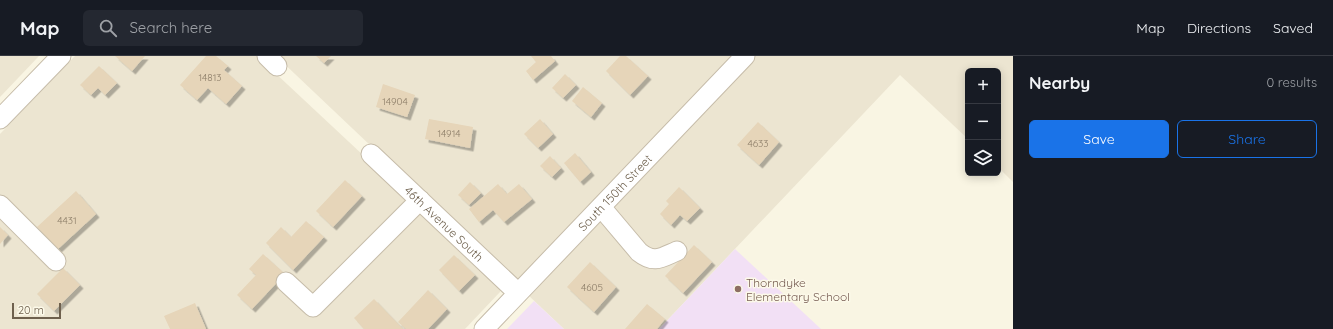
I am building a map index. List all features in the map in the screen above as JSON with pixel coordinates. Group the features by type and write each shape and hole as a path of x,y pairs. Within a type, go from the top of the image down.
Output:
{"street":[{"path":"0,119 61,56"},
{"name":"South 150th Street","path":"484,329 746,56"},
{"name":"46th Avenue South","path":"371,154 518,293"},
{"path":"286,282 313,307 420,200"},
{"path":"0,205 56,261"},
{"path":"601,207 639,252 645,257 658,259 677,251"}],"shaded area":[{"path":"0,56 39,56 0,97"},
{"path":"75,56 257,56 501,284 500,292 465,329 0,329 0,134"},
{"path":"276,56 1013,56 1013,182 1001,170 1001,68 965,68 965,136 900,75 659,329 564,329"},
{"name":"Thorndyke Elementary School","path":"735,249 821,329 659,329"},
{"path":"534,301 564,329 507,329"}],"building":[{"path":"115,56 145,56 132,71"},
{"path":"206,56 216,56 228,66 224,70 242,86 226,104 208,88 197,100 180,85"},
{"path":"316,56 331,56 324,63"},
{"path":"531,56 551,56 555,61 533,80 526,71 536,62"},
{"path":"620,56 626,56 648,76 630,95 606,71"},
{"path":"99,66 117,83 105,95 98,88 91,95 80,85"},
{"path":"565,74 576,85 563,98 552,88"},
{"path":"383,84 415,95 407,117 376,107"},
{"path":"583,87 602,103 591,117 572,101"},
{"path":"429,119 473,127 470,148 425,139"},
{"path":"540,119 553,134 538,148 524,134"},
{"path":"758,122 779,142 759,165 737,145"},
{"path":"575,153 591,172 580,182 564,163"},
{"path":"550,156 561,168 552,177 540,166"},
{"path":"345,180 362,196 333,227 316,211"},
{"path":"470,182 481,193 469,205 458,195"},
{"path":"498,184 507,194 519,184 532,199 504,222 493,210 479,222 469,209"},
{"path":"679,187 700,208 687,221 680,215 671,225 660,214 669,204 666,201"},
{"path":"76,191 96,214 58,249 37,227"},
{"path":"306,221 324,237 293,270 266,243 281,227 291,237"},
{"path":"0,227 8,235 0,244"},
{"path":"694,245 712,262 683,293 665,276"},
{"path":"263,254 285,274 252,309 237,295 256,275 249,269"},
{"path":"454,255 475,275 459,291 439,270"},
{"path":"590,262 616,287 594,312 567,287"},
{"path":"63,268 80,285 54,311 37,294"},
{"path":"428,290 447,309 428,329 406,329 398,322"},
{"path":"374,299 403,329 364,329 354,318"},
{"path":"195,303 206,329 170,329 164,316"},
{"path":"647,304 665,319 657,329 625,329"}],"place":[{"name":"Thorndyke Elementary School","path":"738,289"}]}
